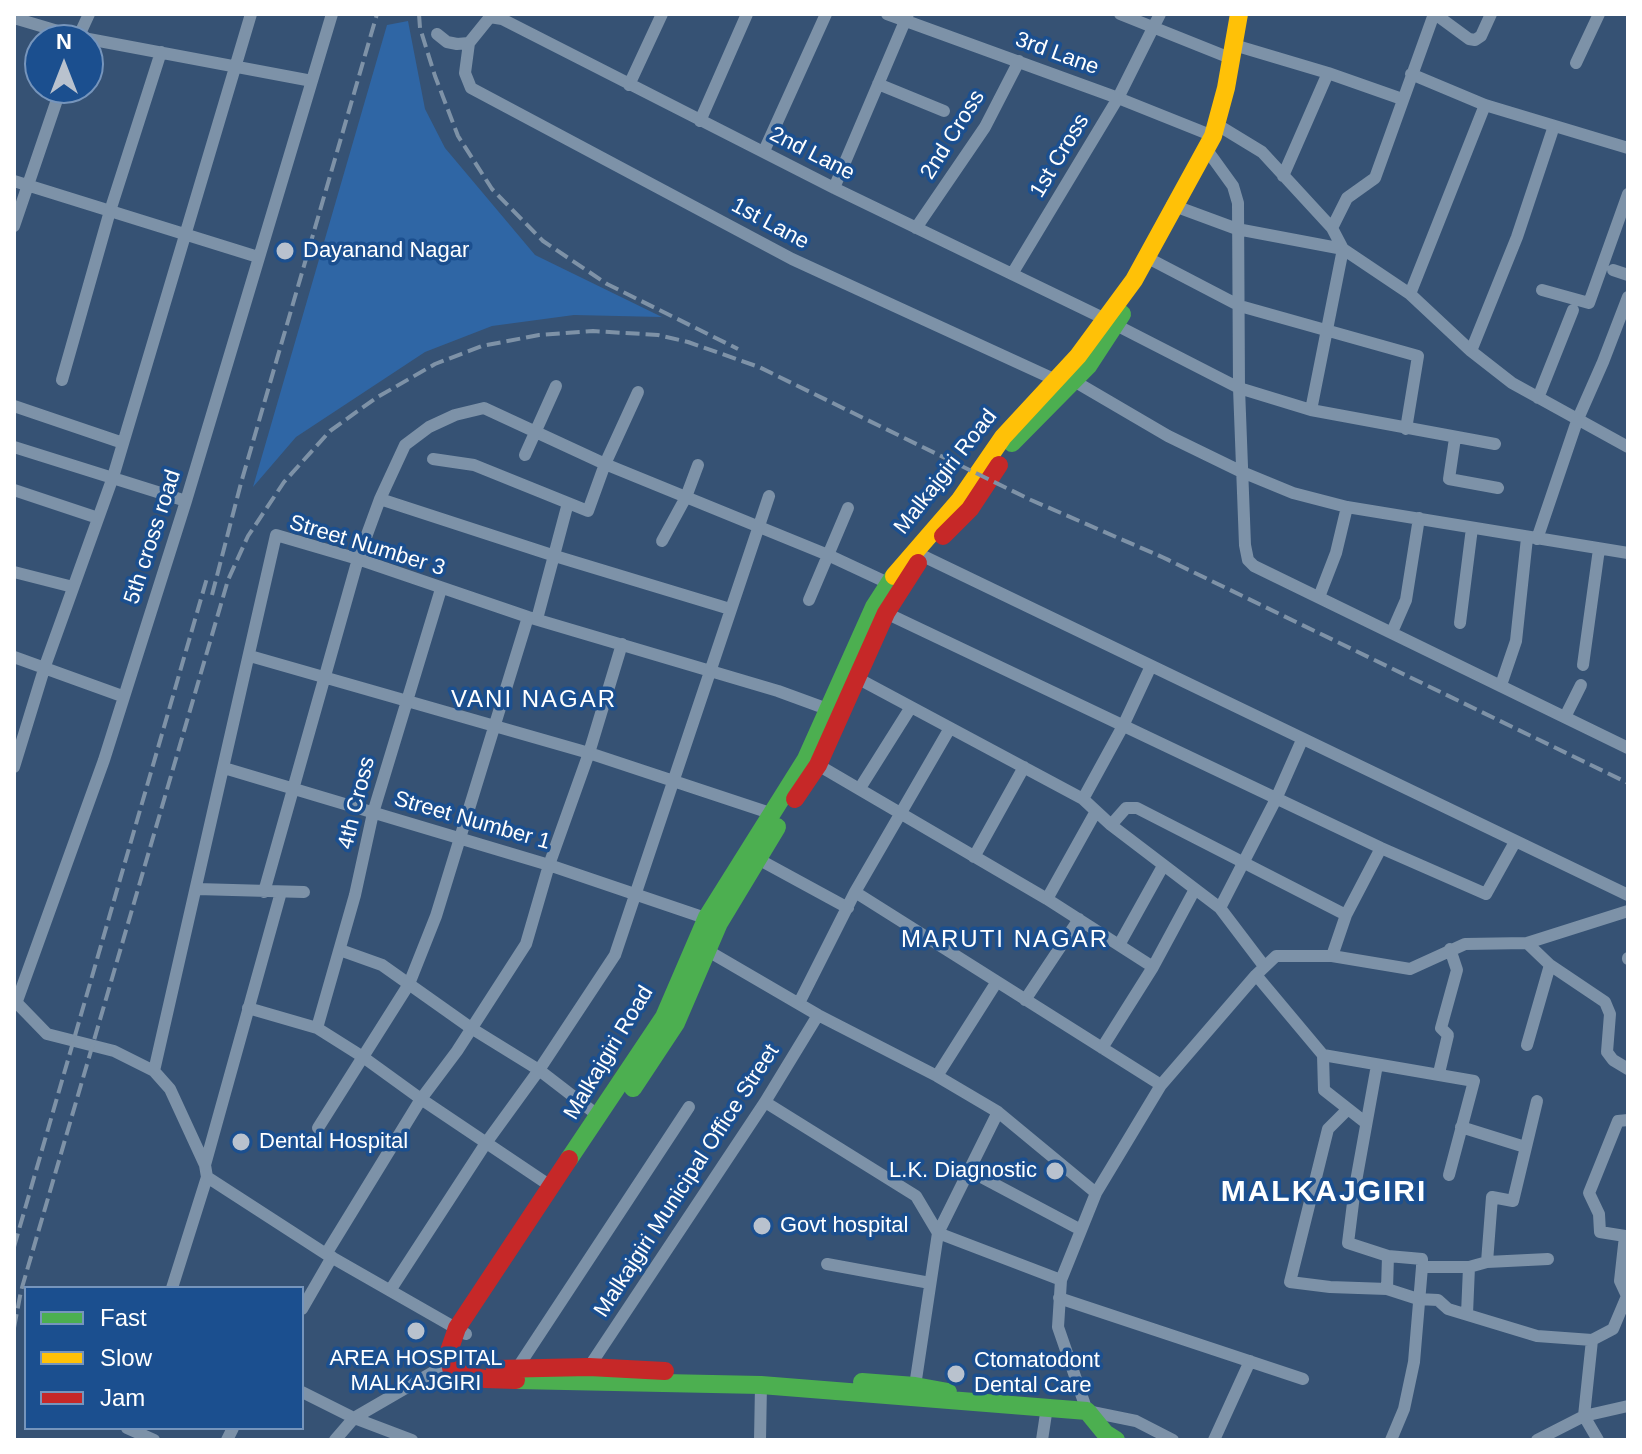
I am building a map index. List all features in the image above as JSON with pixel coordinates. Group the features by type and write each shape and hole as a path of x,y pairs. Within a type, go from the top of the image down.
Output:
{"main road":[{"name":"Malkajgiri Road","path":"713,920 758,859 818,765 886,613 923,556 970,509 1012,444 1111,322 1212,136 1226,88 1239,14"},
{"name":"Malkajgiri Road","path":"453,1360 462,1331 552,1187 583,1152 600,1117 664,1017 713,920 806,759 874,607 888,583 959,501 1024,412 1066,381"},
{"name":"Malkajgiri Road","path":"462,1331 583,1152 676,1023 701,947"},
{"path":"981,1402 915,1386 589,1367 467,1368 453,1360 452,1372 485,1379 761,1385 1087,1411 1109,1438"}],"street":[{"path":"14,767 18,743 113,477 251,14"},
{"name":"5th cross road","path":"16,1001 104,760 186,501 332,14"},
{"path":"629,85 662,14"},
{"path":"700,121 747,14"},
{"path":"764,151 826,14"},
{"name":"3rd Lane","path":"887,14 906,18 1212,136 1262,152 1332,228 1343,249"},
{"path":"1120,14 1158,20 1232,51 1328,73 1402,99"},
{"path":"1332,228 1347,198 1375,178 1434,14 1475,40 1481,36 1491,14"},
{"path":"1576,63 1599,14"},
{"path":"437,34 447,42 469,43 496,16"},
{"name":"2nd Lane","path":"496,16 700,121 1239,388 1311,410 1495,444"},
{"path":"14,18 33,24"},
{"path":"834,188 906,18"},
{"name":"1st Cross","path":"1012,274 1118,98 1158,20"},
{"path":"104,42 312,81"},
{"name":"1st Lane","path":"469,43 465,73 471,88 792,259 1066,381 1242,472 1293,493 1347,507 1628,553"},
{"path":"62,380 110,211 161,52"},
{"name":"2nd Cross","path":"916,228 985,127 1019,61"},
{"path":"1283,176 1328,73"},
{"path":"1411,74 1485,105 1628,148"},
{"path":"878,84 944,111"},
{"path":"14,226 56,104"},
{"path":"1410,294 1485,105"},
{"path":"1471,351 1517,237 1554,126"},
{"path":"1212,136 1237,194 1239,388 1248,560 1254,566 1628,748"},
{"path":"14,181 258,257"},
{"path":"1542,290 1589,303 1628,194"},
{"path":"1172,205 1237,229 1343,249 1410,294 1471,351 1512,383 1628,447"},
{"path":"1311,410 1329,332 1343,249"},
{"path":"1146,257 1240,306 1418,356 1406,429"},
{"path":"1613,270 1628,275"},
{"path":"1501,685 1516,641 1532,539 1628,297"},
{"path":"1538,398 1573,310"},
{"path":"525,455 556,386"},
{"path":"433,459 474,465 588,511 605,464 638,392"},
{"path":"14,406 123,443"},
{"path":"264,892 358,559 380,499 405,445 429,427 455,415 484,408 605,464 828,555 888,583"},
{"path":"1455,438 1449,479 1498,488"},
{"path":"14,447 186,501"},
{"path":"662,541 686,497 698,465"},
{"path":"14,490 98,518"},
{"path":"391,1289 486,1143 615,955 769,496"},
{"path":"380,499 730,609"},
{"path":"318,1128 409,984 436,916 494,726 555,556 568,503"},
{"path":"1319,597 1336,553 1347,507"},
{"path":"809,600 848,508"},
{"path":"1392,632 1406,600 1419,518"},
{"path":"1460,623 1472,528"},
{"name":"Street Number 3","path":"154,1071 276,535 358,559 532,618 709,669 830,710"},
{"path":"1583,665 1599,549"},
{"path":"923,556 1628,895"},
{"path":"14,572 73,587"},
{"name":"4th Cross","path":"317,1028 355,895 373,813 441,589"},
{"path":"886,613 1276,799 1486,894 1515,842"},
{"path":"304,1305 329,1255 421,1099 457,1051 526,944 622,644"},
{"path":"250,656 589,753 773,814"},
{"path":"14,657 122,696"},
{"path":"1083,799 1151,666"},
{"path":"857,678 1083,799 1095,813 1220,908 1260,971 1323,1055 1324,1090 1366,1123"},
{"path":"1565,717 1581,685"},
{"path":"860,788 911,707"},
{"path":"799,1003 855,892 950,728"},
{"path":"1220,908 1276,799 1302,740"},
{"path":"818,765 1047,899 1153,967"},
{"path":"974,857 1024,767"},
{"name":"Street Number 1","path":"224,768 549,865 713,920"},
{"path":"1111,825 1126,808 1137,808 1346,915"},
{"path":"1047,899 1095,813"},
{"path":"1332,956 1346,915 1381,848"},
{"path":"758,859 848,908"},
{"path":"1119,945 1163,866"},
{"path":"197,889 304,892"},
{"path":"1102,1048 1153,967 1194,891"},
{"path":"173,1286 281,892"},
{"path":"855,892 1161,1085"},
{"path":"1173,1440 1136,1421 1087,1411 1058,1327 1061,1280 1096,1193 1161,1085 1276,956 1332,956 1410,969 1450,949 1476,943 1527,943 1628,911"},
{"path":"1025,1000 1079,919"},
{"path":"1527,943 1550,965 1605,1002 1610,1014 1607,1052 1613,1060 1628,1069"},
{"path":"701,947 818,1015 937,1076 998,1112 1096,1193"},
{"path":"1439,1073 1448,1035 1441,1028 1457,970 1450,949"},
{"path":"340,950 382,965 471,1028 539,1070 600,1117"},
{"path":"1527,1045 1550,965"},
{"path":"937,1076 996,983"},
{"path":"16,1001 47,1034 114,1051 154,1071 170,1089 206,1171 329,1255 462,1331"},
{"path":"248,1008 317,1028 552,1187"},
{"name":"Malkajgiri Municipal Office Street","path":"589,1367 765,1102 818,1015"},
{"path":"1323,1055 1474,1081 1449,1175"},
{"path":"1377,1065 1348,1243 1388,1256 1422,1259 1414,1362 1404,1409 1391,1440"},
{"path":"1487,1262 1492,1197 1513,1201 1537,1101"},
{"path":"765,1102 916,1196 938,1233 1061,1280"},
{"path":"518,1367 689,1107"},
{"path":"1348,1109 1328,1129 1290,1282 1387,1289 1418,1299 1438,1300 1448,1309 1537,1336 1592,1340 1613,1329 1628,1296 1620,1281 1625,1236 1600,1232 1599,1214 1589,1193 1618,1121 1628,1120"},
{"path":"915,1386 938,1233 998,1112"},
{"path":"1461,1127 1525,1147"},
{"path":"968,1170 1081,1230"},
{"path":"1387,1289 1388,1256"},
{"path":"1422,1267 1469,1267 1487,1262 1548,1259"},
{"path":"827,1264 930,1283"},
{"path":"1467,1314 1469,1267"},
{"path":"1059,1298 1303,1379"},
{"path":"1592,1340 1584,1416 1598,1440"},
{"path":"335,1440 354,1418 453,1360"},
{"path":"1214,1440 1250,1361"},
{"path":"760,1440 761,1385"},
{"path":"304,1393 354,1418 412,1440"},
{"path":"1537,1440 1584,1416 1628,1406"},
{"path":"1042,1440 1047,1407"},
{"path":"132,1430 154,1440"}],"shaded area":[{"path":"408,21 425,109 445,148 535,255 662,317 574,315 492,326 425,352 296,437 253,487 387,25"}],"railway":[{"path":"212,595 241,483 377,14"},
{"path":"419,14 420,28 435,76 458,136 492,189 543,241 607,284 738,349"},
{"path":"14,1328 21,1291 228,580 248,536 284,482 330,431 376,398 435,364 482,346 539,335 593,331 658,335 759,367 1031,500 1169,560"},
{"path":"1158,555 1628,783"},
{"path":"14,1247 207,578"}],"traffic: fast":[{"path":"1012,443 1088,366 1122,314"},
{"path":"569,1159 664,1017 707,917 806,759 874,607 894,576"},
{"path":"633,1088 676,1023 719,923 777,827"},
{"path":"516,1380 761,1385 1087,1411 1105,1433 1116,1440"},
{"path":"862,1382 948,1392"}],"traffic: slow":[{"path":"894,576 959,501 1003,437 1078,356 1134,280 1213,136 1226,88 1239,14"}],"traffic: jam":[{"path":"943,536 970,509 999,465"},
{"path":"795,799 818,765 886,613 918,563"},
{"path":"516,1380 485,1379 452,1372 448,1354 457,1328 569,1159"},
{"path":"495,1369 589,1367 665,1371"}],"place":[{"name":"Dayanand Nagar","path":"285,251"},
{"name":"Dental Hospital","path":"241,1142"},
{"name":"L.K. Diagnostic","path":"1055,1171"},
{"name":"Govt hospital","path":"762,1226"},
{"name":"AREA HOSPITAL MALKAJGIRI","path":"416,1331"},
{"name":"Ctomatodont Dental Care","path":"956,1374"}],"district":[{"name":"VANI NAGAR","path":"534,700"},
{"name":"MARUTI NAGAR","path":"1005,940"},
{"name":"MALKAJGIRI","path":"1324,1193"}]}
